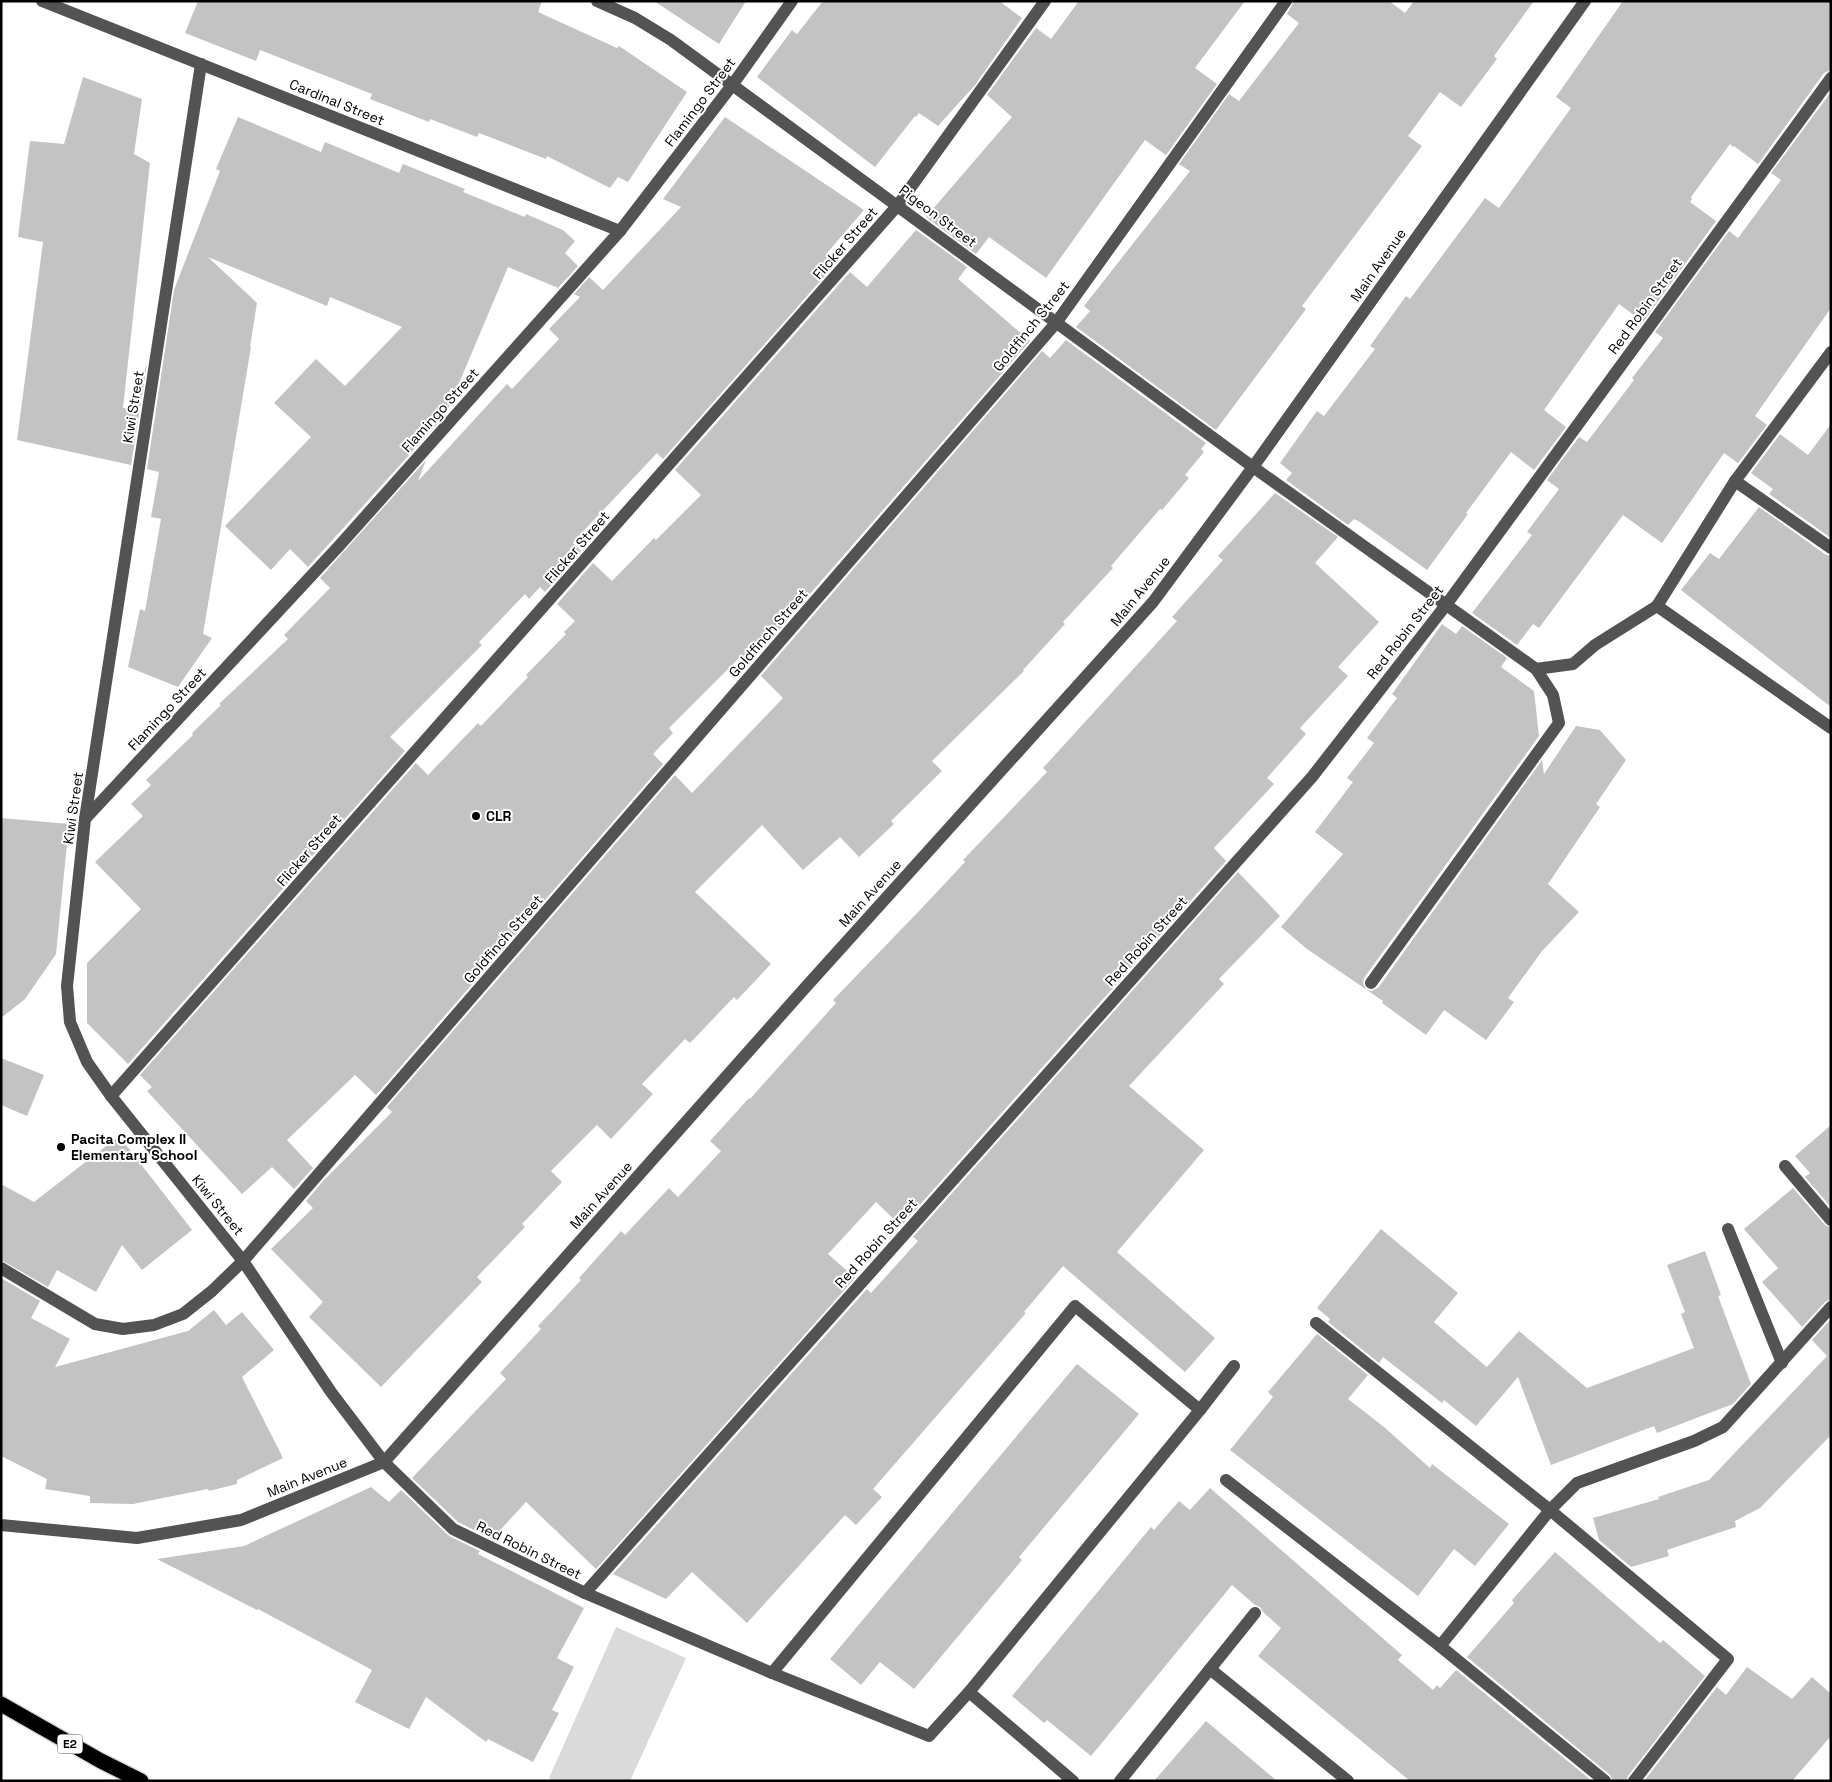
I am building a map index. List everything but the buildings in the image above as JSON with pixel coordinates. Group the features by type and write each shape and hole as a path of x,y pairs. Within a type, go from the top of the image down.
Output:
{"highway":[{"name":"E2","path":"1,1704 100,1761 141,1781"}],"street":[{"name":"Cardinal Street","path":"42,1 620,231"},
{"name":"Pigeon Street","path":"597,1 635,18 671,40 733,84 1253,467 1536,669"},
{"name":"Flamingo Street","path":"85,819 339,546 620,231 733,84 792,1"},
{"name":"Flicker Street","path":"111,1096 898,205 1045,1"},
{"name":"Goldfinch Street","path":"1,1268 95,1324 123,1329 154,1326 183,1314 212,1291 243,1261 1056,323 1286,1"},
{"name":"Main Avenue","path":"1,1525 6,1527 137,1538 241,1520 384,1462 804,989 1153,602 1253,467 1585,1"},
{"name":"Kiwi Street","path":"201,64 85,819 67,986 70,1022 87,1062 111,1096 243,1261 331,1392 384,1462"},
{"name":"Red Robin Street","path":"384,1462 453,1529 585,1593 1312,777 1446,605 1831,78"},
{"path":"1371,983 1559,723 1553,695 1536,669 1573,664 1595,645 1656,606 1735,481 1827,366 1831,352"},
{"path":"1735,481 1831,548"},
{"path":"1656,606 1831,728"},
{"path":"1785,1166 1831,1220"},
{"path":"1728,1228 1782,1363"},
{"path":"772,1673 1075,1306 1200,1410"},
{"path":"1440,1646 1550,1510 1577,1483 1694,1441 1723,1427 1831,1307"},
{"path":"1316,1323 1550,1510 1728,1660 1634,1781"},
{"path":"585,1593 772,1673 929,1736 969,1692 1234,1366"},
{"path":"1226,1480 1440,1646 1605,1781"},
{"path":"1120,1781 1255,1613"},
{"path":"1210,1669 1348,1781"},
{"path":"969,1692 1073,1781"}],"shaded area":[{"path":"616,1627 686,1658 630,1781 554,1781 549,1778"}],"place":[{"name":"CLR","path":"476,816"},
{"name":"Pacita Complex II Elementary School","path":"61,1147"}]}
